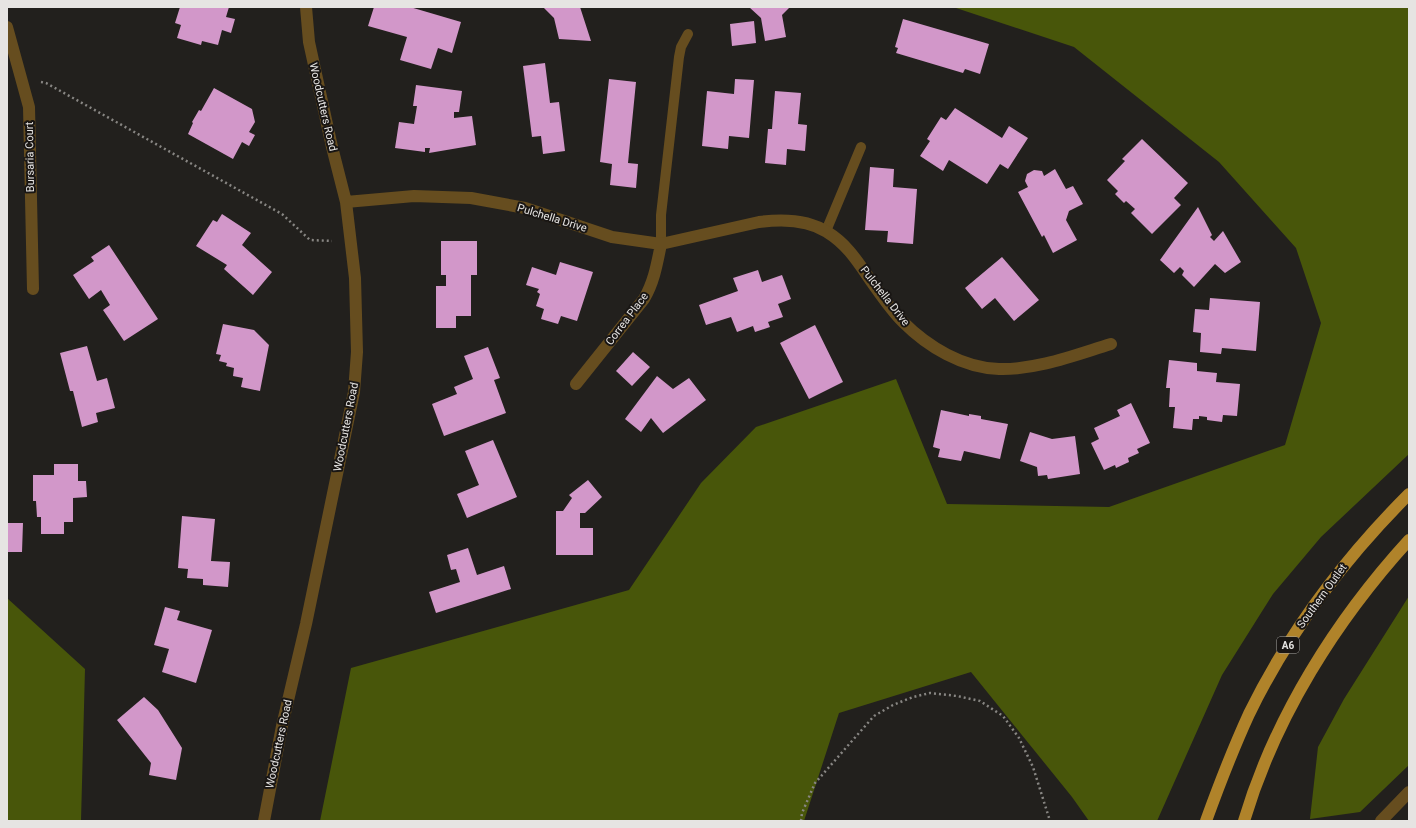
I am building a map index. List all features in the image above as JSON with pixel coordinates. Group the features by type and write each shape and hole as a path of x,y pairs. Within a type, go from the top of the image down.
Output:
{"highway":[{"name":"Southern Outlet","path":"1206,821 1232,753 1249,714 1292,638 1343,567 1409,494"},
{"path":"1244,821 1257,782 1275,740 1314,666 1361,596 1409,540"}],"street":[{"name":"Woodcutters Road","path":"264,821 282,726 306,624 354,392 357,352 355,278 346,202 309,42 306,7"},
{"name":"Bursaria Court","path":"7,27 29,107 33,289"},
{"name":"Pulchella Drive","path":"346,202 414,196 471,198 525,208 612,237 661,244 759,222 792,220 809,224 826,231 848,248 902,321 929,344 958,360 977,366 998,369 1019,368 1042,364 1111,344"},
{"name":"Correa Place","path":"576,384 644,299 651,287 661,244"},
{"path":"1381,821 1409,792"}],"lane":[{"path":"661,244 662,215 679,57 681,47 688,34"},
{"path":"826,231 861,147"}],"path":[{"path":"21,76 46,83 275,210 282,214 310,240"},
{"path":"801,821 802,813 815,783 874,716 893,705 914,696 930,693 957,696 980,701 1004,716 1019,738 1032,767 1050,821"}],"green space":[{"path":"953,7 1409,7 1409,454 1321,537 1273,594 1222,675 1157,821 1089,821 1072,797 971,672 839,713 804,821 320,821 351,668 629,590 701,483 756,427 896,379 947,504 1109,507 1285,445 1321,323 1296,248 1219,162 1074,47"},
{"path":"1409,596 1409,765 1360,812 1310,819 1318,747 1344,699"},
{"path":"7,598 85,669 81,821 7,821"}],"building":[{"path":"180,7 229,7 226,17 235,19 231,33 222,30 218,45 202,41 201,45 177,38 181,25 175,23"},
{"path":"374,7 410,7 461,22 452,53 438,48 431,69 400,60 407,37 368,26"},
{"path":"543,7 580,7 591,41 559,39 554,18"},
{"path":"749,7 790,7 782,15 786,37 765,41 761,18"},
{"path":"903,19 989,44 980,74 965,69 963,73 896,53 898,48 895,47"},
{"path":"754,21 756,43 732,46 730,24"},
{"path":"545,63 550,103 559,102 565,151 543,154 541,136 532,137 523,66"},
{"path":"609,79 636,82 628,163 638,164 636,188 610,185 612,164 600,162"},
{"path":"735,79 754,80 749,138 729,136 728,149 702,146 707,91 734,94"},
{"path":"416,85 462,91 459,112 454,112 454,118 472,116 476,145 429,153 430,148 425,148 425,152 395,148 399,122 414,124 417,106 413,106"},
{"path":"214,88 252,109 255,122 249,132 255,135 249,146 242,142 233,159 188,134 193,123 192,122 199,110 201,111"},
{"path":"775,91 801,93 798,124 807,125 805,151 787,149 786,165 765,163 768,129 772,129"},
{"path":"955,108 1002,138 1009,126 1028,138 1008,169 1000,164 987,184 949,160 943,171 920,156 930,141 927,139 941,117 946,120"},
{"path":"1142,139 1188,183 1174,198 1181,205 1152,234 1131,213 1135,209 1126,201 1124,203 1115,194 1118,191 1107,180 1125,161 1122,159"},
{"path":"870,167 894,169 893,187 917,189 913,244 887,242 888,231 865,230"},
{"path":"1055,169 1066,189 1073,186 1083,204 1069,211 1066,220 1077,240 1053,253 1044,235 1042,237 1018,192 1028,187 1025,181 1027,174 1034,170 1042,171 1044,176"},
{"path":"1198,207 1212,235 1210,237 1214,241 1223,231 1241,262 1225,273 1215,264 1194,287 1182,275 1184,271 1180,267 1174,273 1160,260"},
{"path":"222,214 251,233 242,245 272,272 253,295 224,269 227,265 196,246 213,220 217,222"},
{"path":"441,241 477,241 477,275 471,275 471,316 456,316 456,328 436,328 436,286 446,286 446,275 441,275"},
{"path":"109,245 158,319 124,341 103,310 110,305 101,290 89,299 73,275 94,261 91,257"},
{"path":"1002,257 1039,300 1014,321 995,298 982,309 965,288"},
{"path":"560,262 593,272 577,321 561,316 558,324 541,319 544,309 536,306 540,294 537,292 539,289 526,285 532,267 556,275"},
{"path":"758,270 762,282 782,275 791,299 778,304 783,317 768,322 770,327 755,332 753,326 737,332 731,317 706,325 699,305 738,291 733,278"},
{"path":"1210,298 1260,302 1256,351 1222,348 1221,354 1200,352 1201,333 1193,332 1195,309 1209,310"},
{"path":"223,324 254,330 269,345 260,391 241,387 243,378 233,376 234,368 226,366 227,363 219,361 221,355 216,354"},
{"path":"815,325 843,382 809,399 780,343"},
{"path":"87,346 97,381 107,378 115,408 96,413 98,422 82,427 73,391 70,391 60,353"},
{"path":"488,347 500,378 494,380 506,413 444,436 432,404 457,394 454,387 473,379 464,356"},
{"path":"633,352 650,367 632,386 616,371"},
{"path":"1169,360 1197,363 1197,371 1217,373 1216,382 1240,384 1237,416 1223,415 1222,422 1207,420 1207,417 1199,416 1199,419 1193,419 1192,430 1173,428 1175,407 1169,407 1170,388 1166,388"},
{"path":"657,376 673,389 689,378 706,400 663,433 651,418 641,432 625,419"},
{"path":"1131,403 1150,443 1137,449 1139,453 1128,458 1129,462 1116,468 1115,465 1104,470 1091,443 1099,439 1094,428 1120,416 1117,410"},
{"path":"941,410 969,416 969,414 981,416 981,419 1008,424 1000,459 964,451 961,461 938,457 940,449 933,447"},
{"path":"1030,432 1052,439 1075,436 1080,474 1048,479 1047,475 1038,476 1037,467 1020,461"},
{"path":"493,440 517,497 467,518 457,494 479,485 465,451"},
{"path":"54,464 78,464 78,481 86,481 87,497 73,498 73,522 64,522 64,534 41,534 41,517 37,517 36,501 33,501 33,475 54,475"},
{"path":"588,480 602,497 585,513 580,513 580,528 593,528 593,555 556,555 556,511 563,511 572,498 569,495"},
{"path":"182,516 215,519 211,561 230,562 228,587 203,585 203,579 187,578 188,569 178,568"},
{"path":"8,523 23,523 22,552 8,552"},
{"path":"468,548 477,575 504,566 511,589 436,613 429,592 460,582 456,569 451,570 447,555"},
{"path":"165,607 180,611 177,620 212,630 196,683 162,672 169,649 154,645"},
{"path":"144,697 158,710 182,748 176,780 149,775 151,763 117,720"}]}
